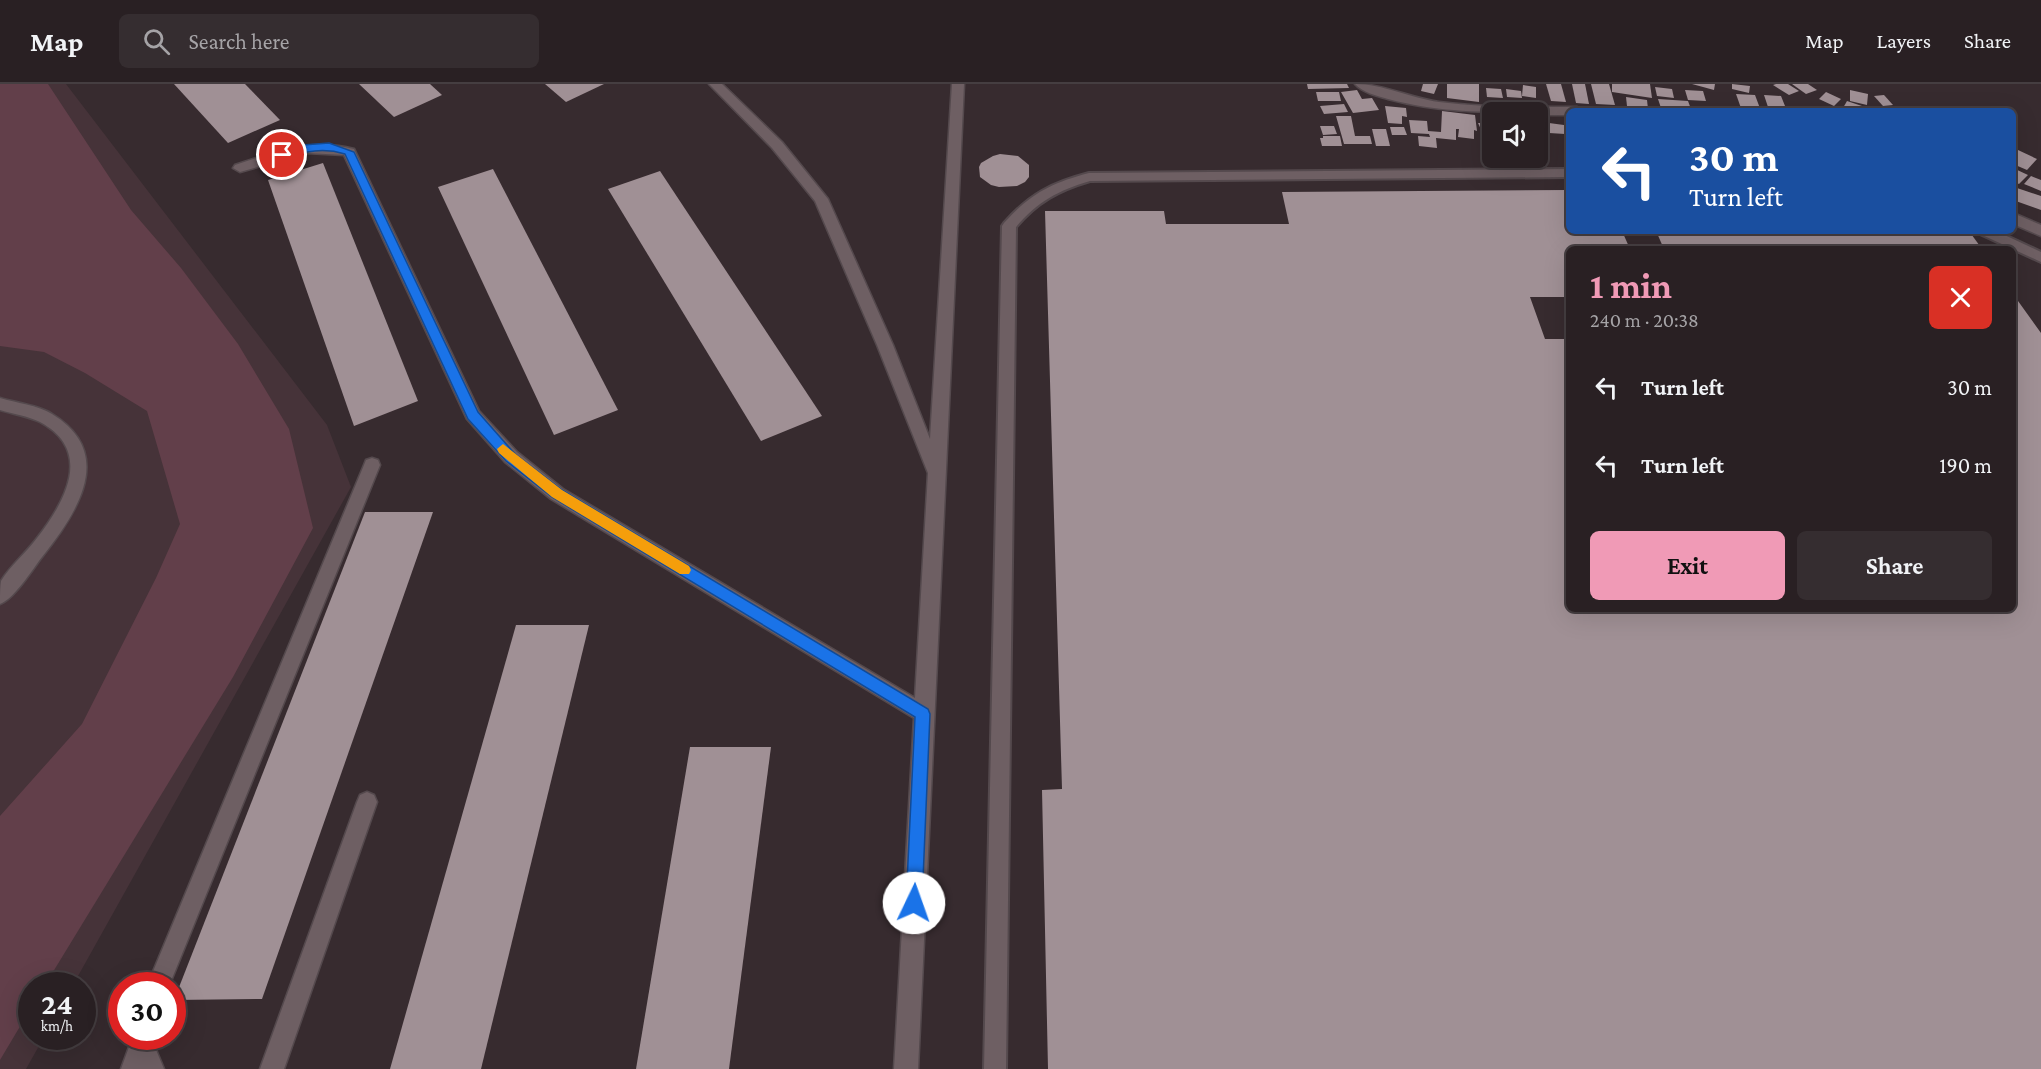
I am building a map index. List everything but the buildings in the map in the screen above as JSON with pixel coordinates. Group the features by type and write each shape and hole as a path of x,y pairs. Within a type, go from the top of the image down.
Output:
{"street":[{"path":"715,84 777,145 820,199 880,334 936,475"},
{"path":"906,1069 958,84"},
{"path":"1361,84 1408,99 1462,109 1566,111"},
{"path":"240,168 303,148 329,146 349,152 473,415 511,458 557,494 923,714"},
{"path":"2016,219 2041,231"},
{"path":"0,404 49,418 69,435 80,453 80,476 57,527 0,596"},
{"path":"164,972 372,465"},
{"path":"272,1069 367,802"},
{"path":"133,1069 140,1050"},
{"path":"147,1050 152,1069"}],"lane":[{"path":"995,1069 1010,226 1029,202 1056,186 1089,177 1566,173"},
{"path":"1991,234 2041,257"}],"shaded area":[{"path":"0,84 66,84 327,425 351,487 80,972 18,972 18,1050 37,1050 26,1069 0,1069"},
{"path":"0,84 48,84 131,210 181,268 238,344 289,429 313,528 233,677 53,972 18,972 18,1030 0,1060 0,816 82,724 156,578 180,524 147,411 85,373 44,352 0,346"}],"slow traffic":[{"path":"503,449 557,494 684,570"}],"route":[{"path":"282,155 303,148 329,146 349,152 473,415 511,458 557,494 923,714 914,903"}]}
